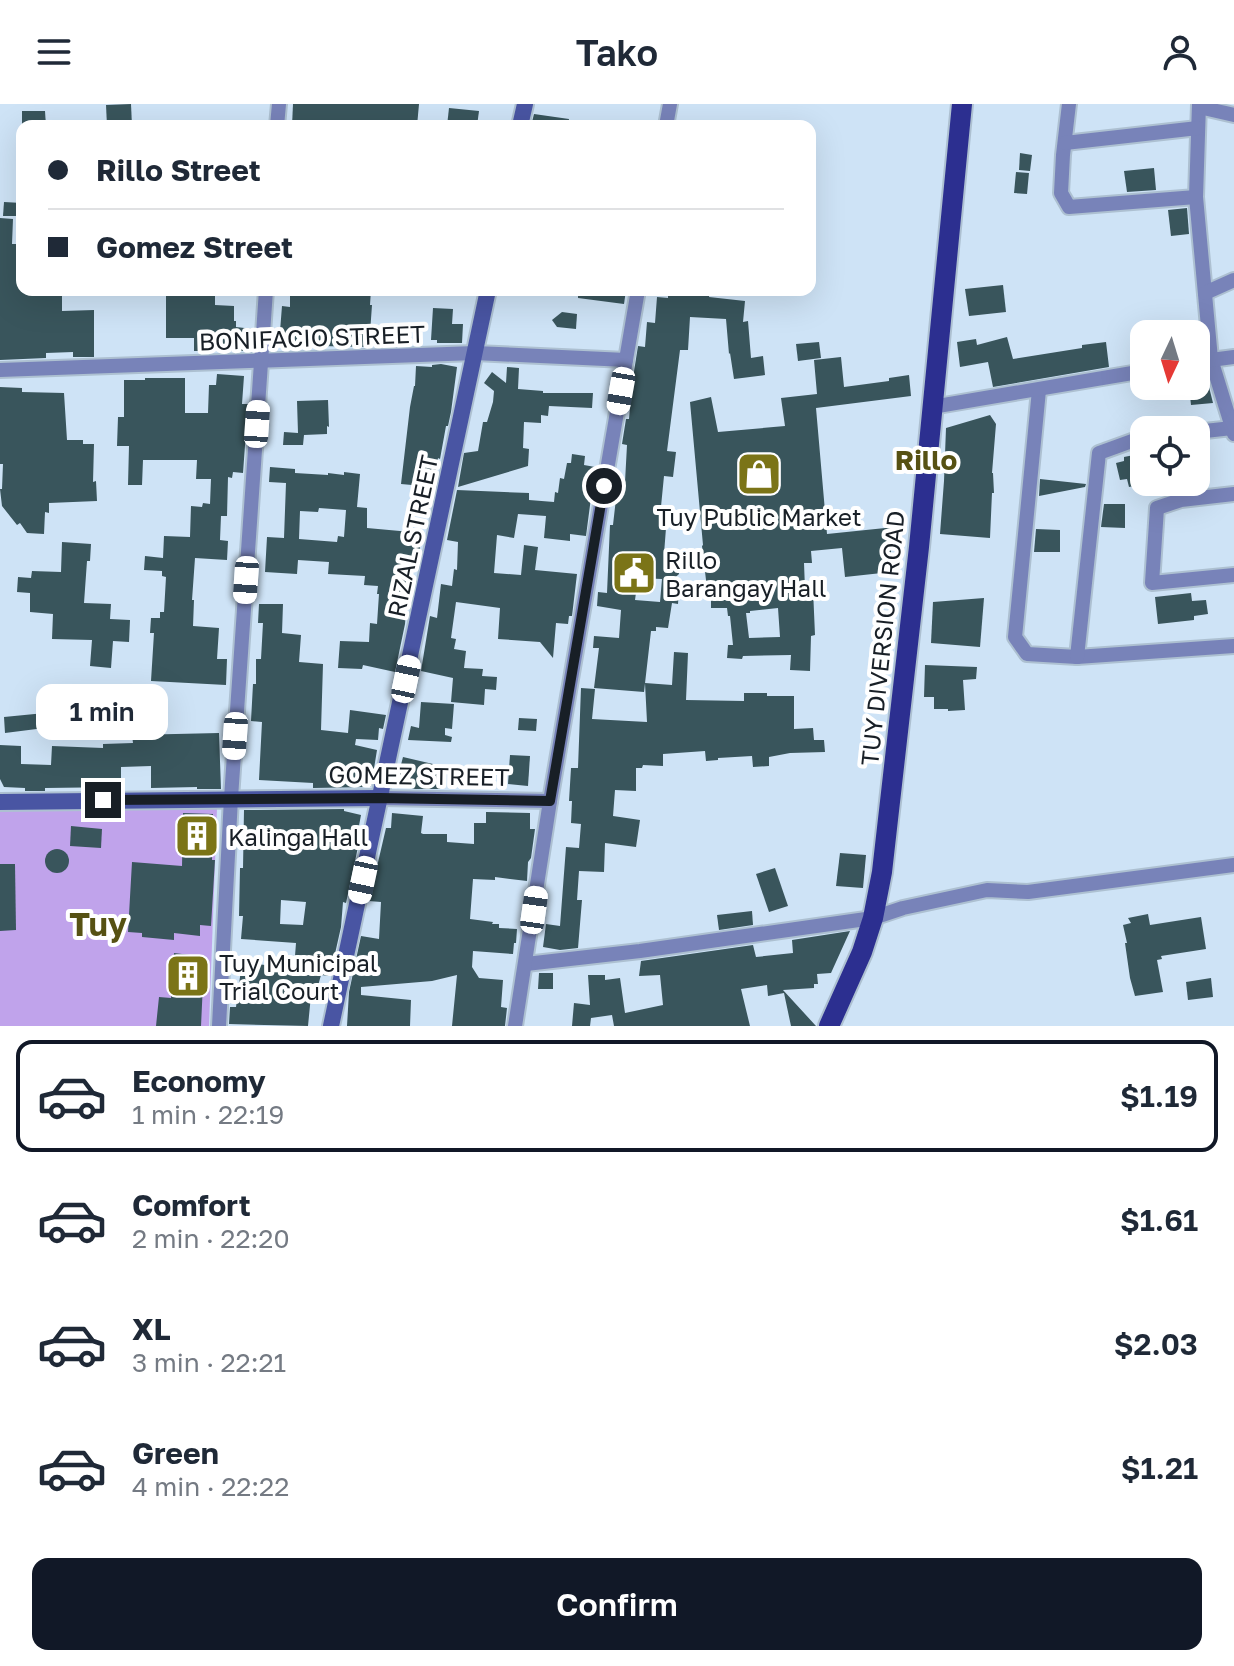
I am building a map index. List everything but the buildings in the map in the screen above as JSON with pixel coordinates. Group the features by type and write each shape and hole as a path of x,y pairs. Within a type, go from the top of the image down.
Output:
{"main road":[{"name":"TUY DIVERSION ROAD","path":"829,1026 862,952 873,918 882,872 919,547 962,104"},
{"name":"RIZAL STREET","path":"331,1026 487,296"},
{"name":"GOMEZ STREET","path":"0,802 380,798"}],"street":[{"path":"1069,104 1061,193 1069,207 1196,197"},
{"path":"1205,320 1196,197 1199,106 1234,115"},
{"path":"1065,143 1198,128"},
{"path":"1205,293 1234,280"},
{"path":"219,1026 231,798 266,296"},
{"path":"515,1026 550,801 637,296"},
{"name":"BONIFACIO STREET","path":"0,370 475,353 626,360"},
{"path":"1210,359 1234,357"},
{"path":"932,407 1130,374"},
{"path":"1210,375 1233,431 1210,432"},
{"path":"1039,390 1015,637 1027,654 1077,657 1234,646"},
{"path":"1077,657 1099,453 1130,442"},
{"path":"1234,494 1181,500 1157,508 1152,583 1234,575"},
{"name":"GOMEZ STREET","path":"380,798 550,801"},
{"path":"526,964 873,918 903,908 987,890 1028,892 1234,865"}],"shaded area":[{"path":"217,808 209,1026 0,1026 0,810"}],"place":[{"name":"Tuy Public Market","path":"759,474"},
{"name":"Rillo Barangay Hall","path":"634,573"},
{"name":"Kalinga Hall","path":"197,836"},
{"name":"Tuy Municipal Trial Court","path":"188,976"}],"district":[{"name":"Rillo","path":"926,459"},
{"name":"Tuy","path":"98,924"}],"route":[{"path":"103,800 380,798 550,801 604,486"}]}
